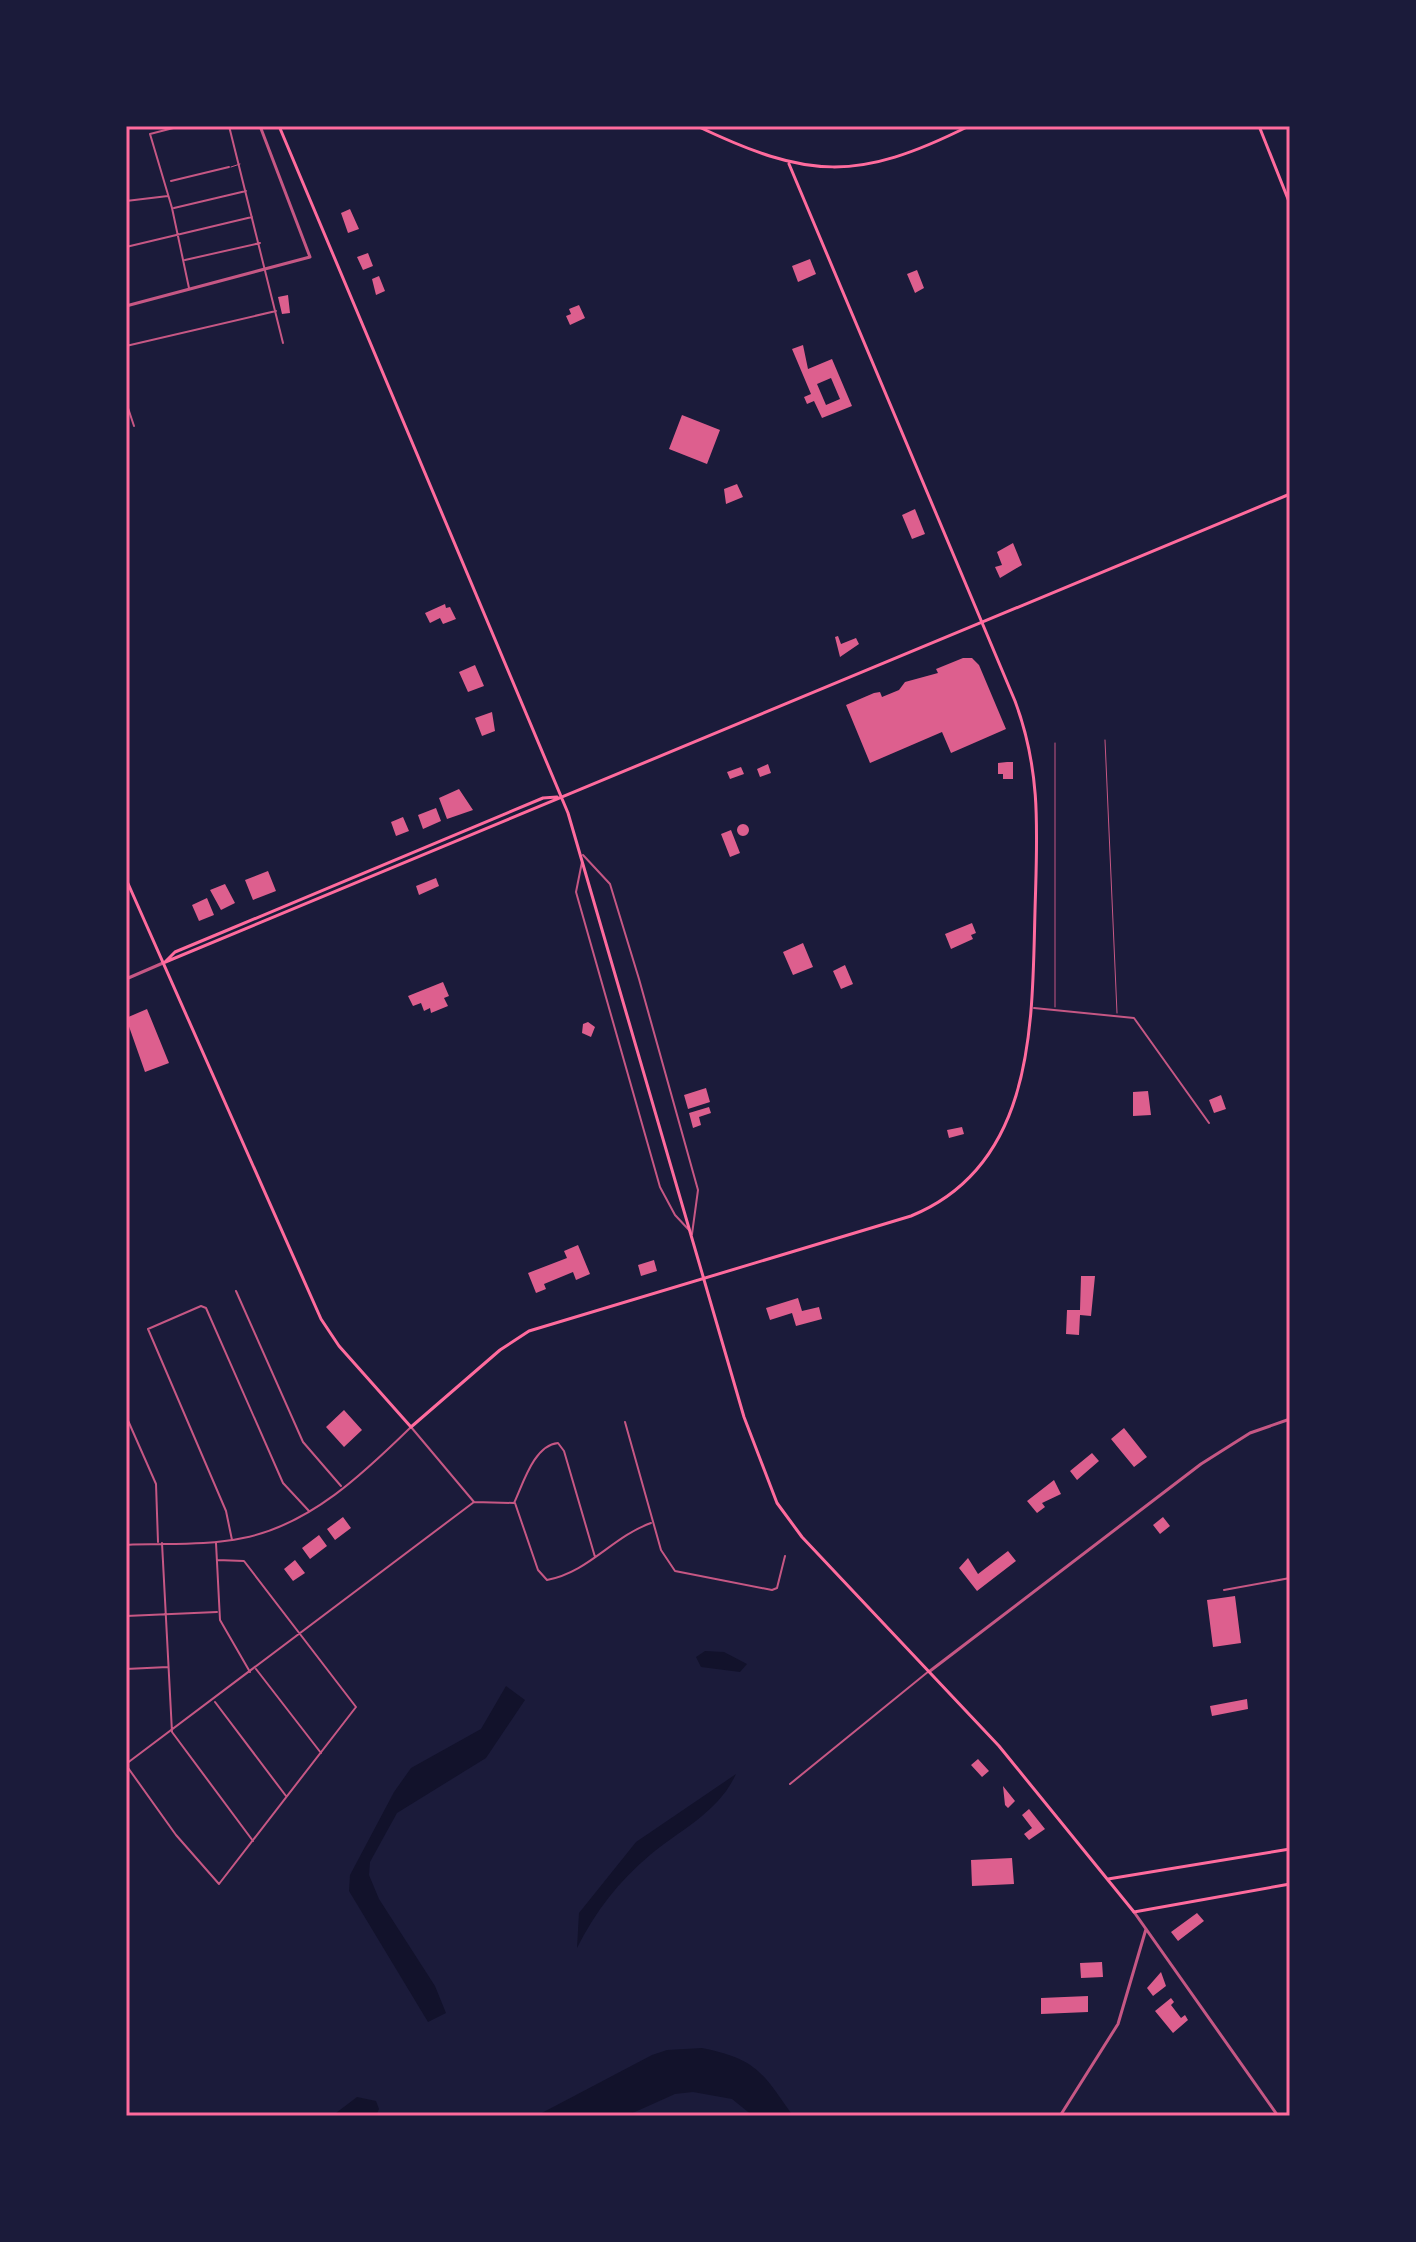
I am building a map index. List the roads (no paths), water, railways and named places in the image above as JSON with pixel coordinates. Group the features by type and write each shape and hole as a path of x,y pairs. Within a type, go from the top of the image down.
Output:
{"main road":[{"path":"279,126 561,796 583,855 744,1417 777,1503 802,1537 930,1671 1029,1781 1134,1912 1290,1884"},
{"path":"697,126 789,164 837,167 886,161 916,152 969,126"},
{"path":"1259,126 1290,204"},
{"path":"126,879 270,1211 321,1319 339,1346 411,1427 500,1350 526,1333 704,1276 902,1219 947,1196 983,1158 1005,1123 1025,1071 1034,1008 1036,774 1021,718 789,164"},
{"path":"163,963 1290,494"},
{"path":"163,963 175,952 308,896 543,798 561,796"},
{"path":"413,853 416,860"},
{"path":"308,896 311,903"},
{"path":"1108,1879 1290,1849"}],"street":[{"path":"181,126 150,134 169,196 190,290"},
{"path":"229,126 283,343"},
{"path":"126,306 267,271 310,257 260,126"},
{"path":"171,181 229,167"},
{"path":"172,208 247,190"},
{"path":"126,201 169,196"},
{"path":"126,247 253,216"},
{"path":"184,261 260,243"},
{"path":"126,346 276,311"},
{"path":"126,402 134,426"},
{"path":"583,855 610,884 636,967 698,1190 692,1234"},
{"path":"583,855 576,892 641,1122 668,1204 692,1234"},
{"path":"126,979 163,963"},
{"path":"1034,1008 1137,1020 1209,1123"},
{"path":"236,1291 303,1442 342,1488"},
{"path":"232,1540 226,1511 148,1329 201,1306 206,1308 283,1483 310,1512"},
{"path":"126,1416 156,1484 172,1732 253,1842"},
{"path":"790,1784 930,1671 1201,1464 1250,1433 1290,1419"},
{"path":"625,1422 664,1557 675,1571 772,1590 777,1588 785,1556"},
{"path":"126,1545 232,1540 280,1527 310,1512 342,1488 411,1427 474,1502"},
{"path":"595,1557 564,1451 558,1443 546,1446 537,1456 514,1503 544,1578 579,1570 595,1557 622,1535 653,1522"},
{"path":"217,1560 244,1561 300,1636 356,1707 219,1884 176,1835 126,1765 215,1701 256,1669 300,1636 474,1502 514,1503"},
{"path":"216,1541 219,1612 225,1633 251,1673"},
{"path":"1224,1590 1290,1578"},
{"path":"126,1616 219,1612"},
{"path":"126,1669 168,1667"},
{"path":"256,1669 322,1754"},
{"path":"215,1701 288,1798"},
{"path":"1134,1912 1278,2116"},
{"path":"1060,2116 1118,2024 1146,1928"}],"lane":[{"path":"229,167 240,164"},
{"path":"1105,740 1117,1016"},
{"path":"1055,743 1055,1010"}]}
